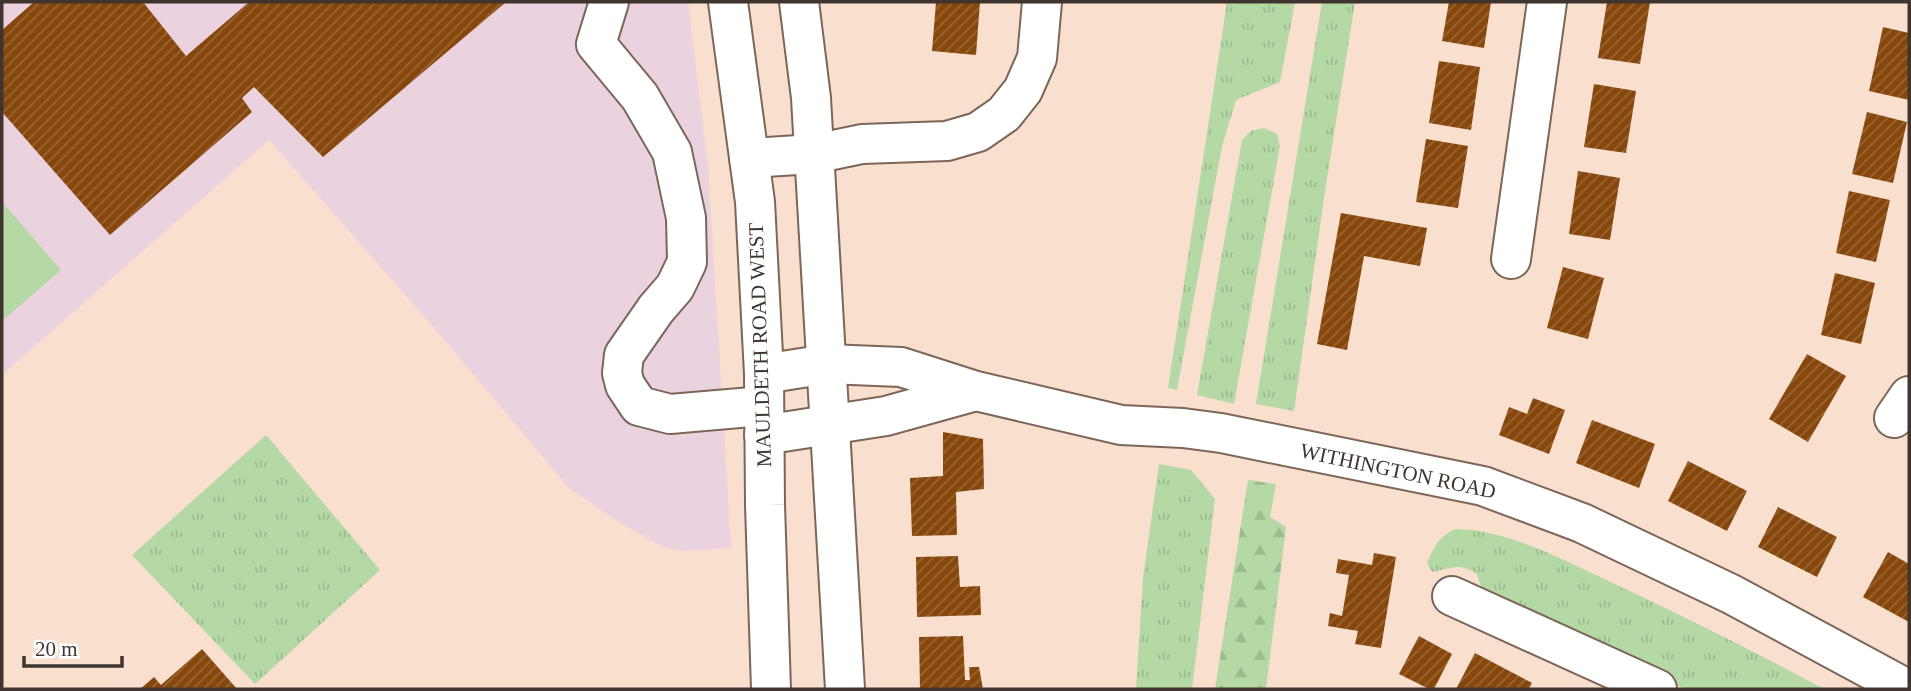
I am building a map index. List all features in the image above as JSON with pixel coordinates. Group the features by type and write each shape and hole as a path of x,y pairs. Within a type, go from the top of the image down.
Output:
{"street":[{"path":"609,2 596,44 640,97 672,152 685,218 687,262 675,287 624,355 622,373 625,386 639,405 670,414 764,405"},
{"name":"MAULDETH ROAD WEST","path":"727,2 755,202 764,405 771,689"},
{"path":"799,2 808,65 814,154 832,423 845,689"},
{"path":"750,158 814,154 862,144 947,141 978,132 1004,114 1023,90 1037,58 1042,2"},
{"path":"1511,259 1547,2"},
{"name":"WITHINGTON ROAD","path":"764,405 827,364 901,367 976,391 1121,425 1221,433 1483,486 1582,523 1731,594 1907,689"},
{"name":"WITHINGTON ROAD","path":"764,405 832,423 887,415 976,391"},
{"path":"1452,596 1657,689"}],"shaded area":[{"path":"2,2 688,2 708,166 731,548 680,551 664,548 614,519 569,488 436,330 269,140 2,375"}],"green space":[{"path":"1227,2 1295,2 1280,82 1236,100 1222,146 1177,390 1168,388"},
{"path":"1322,2 1355,2 1294,411 1256,404"},
{"path":"1264,128 1277,134 1280,146 1234,404 1197,395 1242,140 1251,131"},
{"path":"2,202 61,270 2,321"},
{"path":"266,435 380,570 255,684 132,555"},
{"path":"1159,464 1191,470 1215,499 1192,689 1136,689 1143,578"},
{"path":"1248,480 1276,484 1270,517 1286,527 1266,689 1215,689"},
{"path":"1456,529 1513,539 1549,554 1686,618 1824,689 1685,689 1484,596 1477,574 1471,570 1455,567 1432,572 1427,563 1435,547 1445,535"}],"building":[{"path":"34,2 143,2 186,56 249,2 506,2 323,157 254,87 242,98 252,112 110,235 2,112 2,30"},
{"path":"936,2 980,2 976,55 932,51"},
{"path":"1449,2 1491,2 1484,48 1442,41"},
{"path":"1607,2 1650,2 1640,64 1598,58"},
{"path":"1883,27 1909,33 1909,100 1869,91"},
{"path":"1439,61 1480,67 1471,130 1429,123"},
{"path":"1594,84 1636,91 1626,153 1584,147"},
{"path":"1867,112 1907,122 1893,183 1852,174"},
{"path":"1426,139 1468,146 1458,208 1416,202"},
{"path":"1578,171 1620,178 1610,240 1569,234"},
{"path":"1849,191 1890,200 1876,262 1836,253"},
{"path":"1341,213 1427,228 1420,266 1364,256 1347,350 1317,344"},
{"path":"1563,267 1604,278 1588,339 1547,328"},
{"path":"1835,273 1875,283 1861,344 1821,335"},
{"path":"1807,354 1846,376 1808,442 1769,419"},
{"path":"1533,398 1565,410 1549,454 1499,435 1509,407 1527,414"},
{"path":"1592,420 1655,444 1639,488 1576,463"},
{"path":"943,432 983,439 984,489 956,492 957,535 912,536 910,478 943,476"},
{"path":"1688,461 1747,491 1727,531 1668,501"},
{"path":"1778,507 1837,537 1817,577 1758,547"},
{"path":"1888,552 1909,564 1909,622 1863,597"},
{"path":"1374,553 1396,557 1381,648 1355,644 1358,631 1328,626 1330,613 1342,616 1349,575 1336,573 1338,559 1372,565"},
{"path":"958,556 960,587 980,586 981,615 917,617 916,557"},
{"path":"963,636 965,680 970,680 969,667 979,667 983,689 920,689 919,637"},
{"path":"1419,636 1452,654 1434,689 1399,674"},
{"path":"202,649 237,689 140,689 154,677 161,685"},
{"path":"1475,653 1532,683 1529,689 1456,689"}]}
